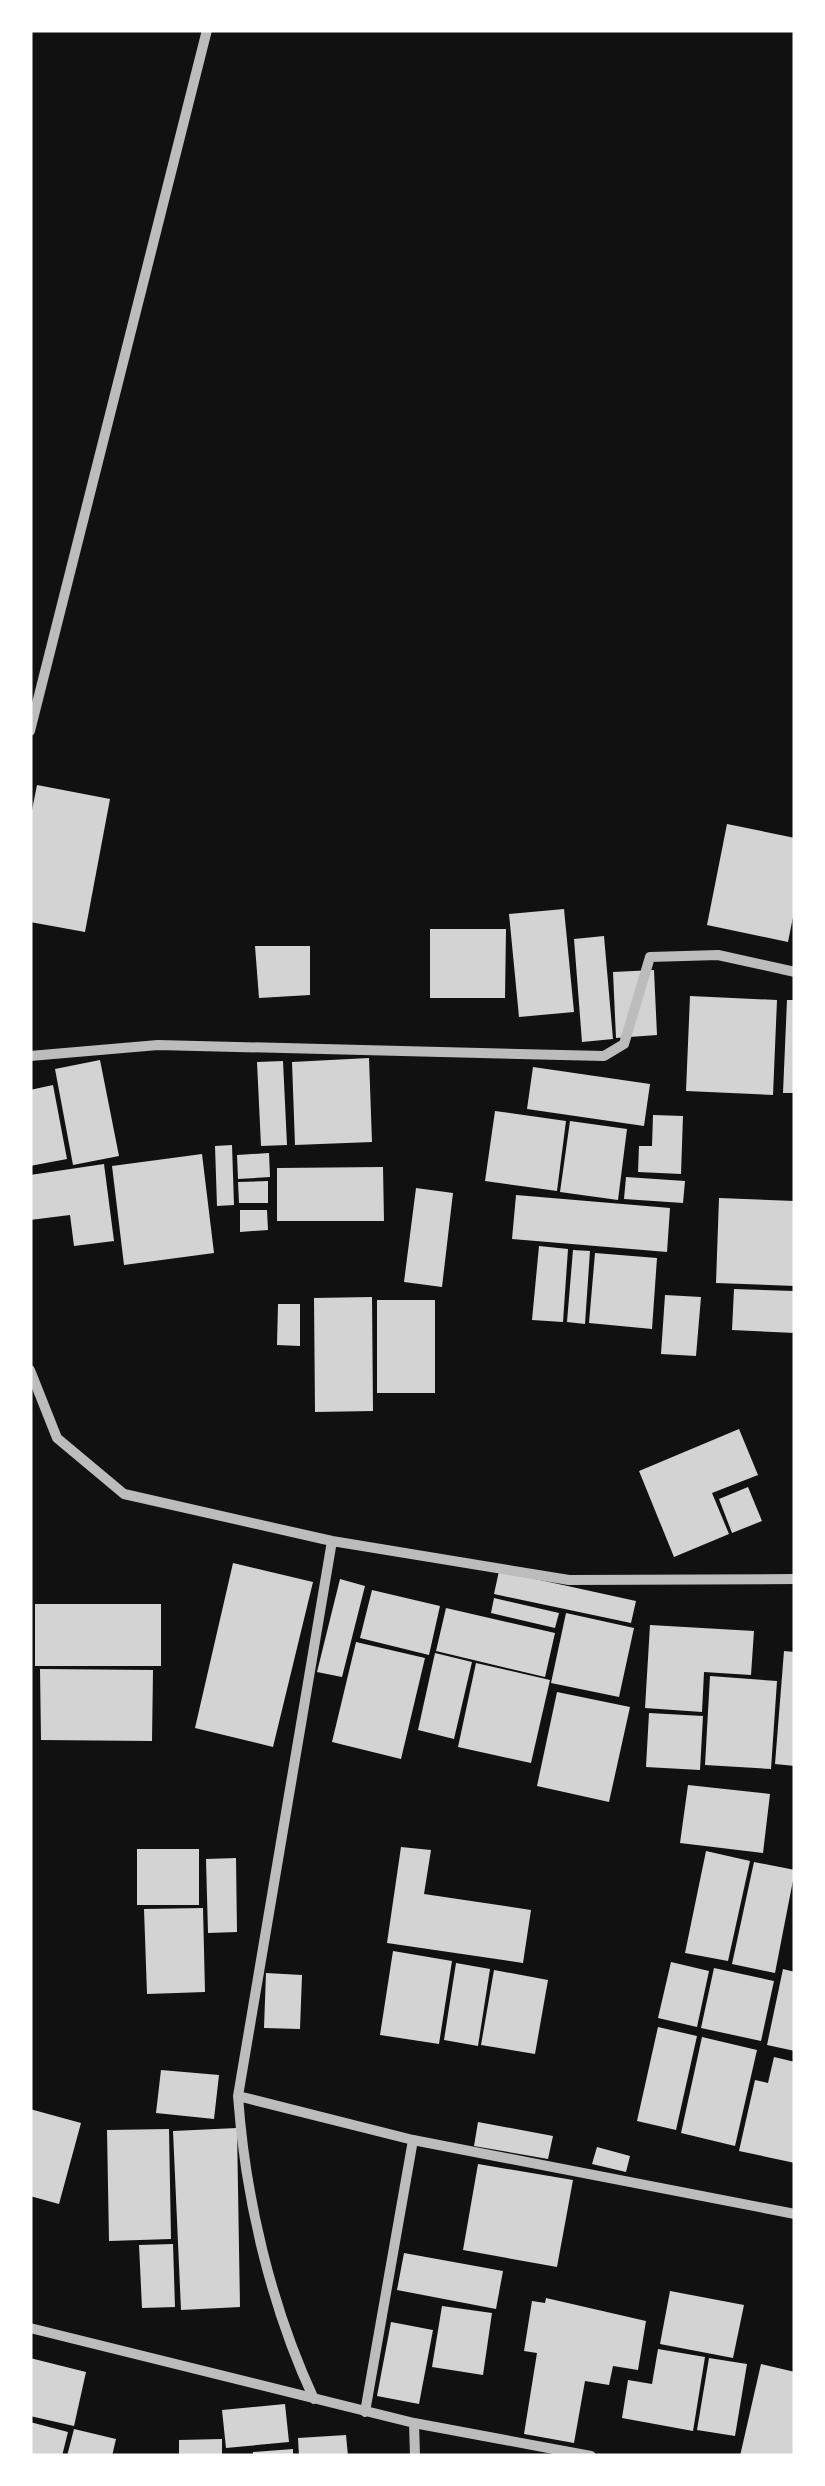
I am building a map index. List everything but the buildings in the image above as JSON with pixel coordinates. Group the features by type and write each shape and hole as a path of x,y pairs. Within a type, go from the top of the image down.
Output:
{"street":[{"path":"30,732 207,30"},
{"path":"30,1056 158,1045 604,1056 624,1044 650,957 718,955 795,972"},
{"path":"30,1370 57,1438 124,1494 332,1541 569,1580 795,1579"},
{"path":"314,2399 293,2354 243,2163 238,2096 332,1541"},
{"path":"238,2096 412,2140 795,2214"},
{"path":"365,2412 412,2140"},
{"path":"30,2328 365,2412 590,2456"},
{"path":"414,2423 415,2456"}]}
